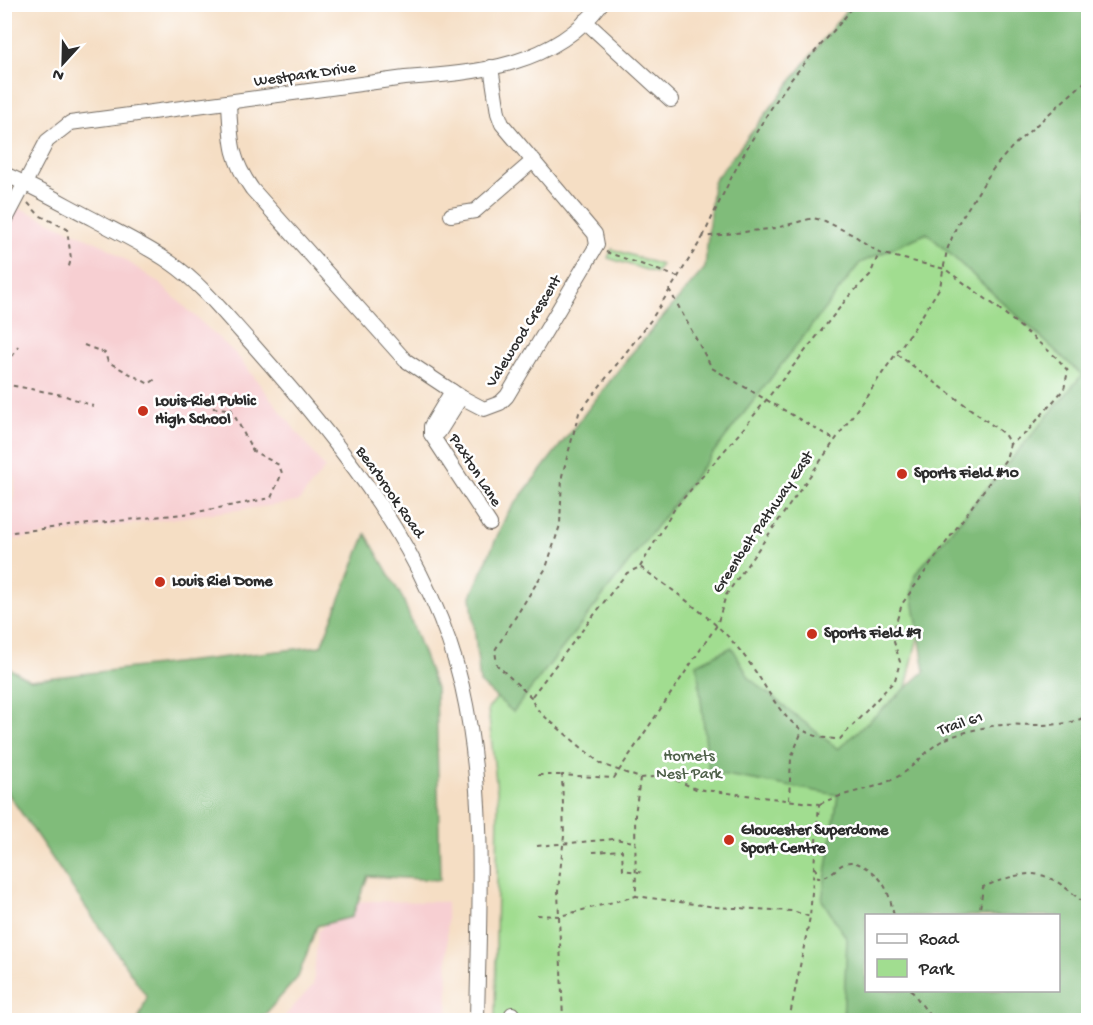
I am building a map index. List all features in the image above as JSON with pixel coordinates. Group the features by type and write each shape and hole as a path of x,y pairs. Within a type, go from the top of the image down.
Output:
{"street":[{"name":"Westpark Drive","path":"4,223 46,141 70,123 405,78 452,75 530,59 544,53 585,21 601,4"},
{"path":"585,21 671,100"},
{"path":"491,67 502,124 595,234 595,249"},
{"name":"Valewood Crescent","path":"229,103 232,146 237,169 252,189 405,360 456,394 484,409 500,404 595,249"},
{"path":"451,215 475,211 534,160"},
{"name":"Bearbrook Road","path":"4,174 23,182 172,264 206,293 284,381 349,462 406,542 440,614 462,686 476,769 480,837 477,1020"},
{"name":"Paxton Lane","path":"456,394 439,432 431,435 490,524"}],"path":[{"path":"789,1020 810,917 819,804 696,789 667,776 640,778 601,764 535,707 531,697 497,665 495,650 546,568 560,525 562,476 579,413 651,320 703,237 737,163 767,114 792,79 855,4"},
{"name":"Greenbelt Pathway East","path":"619,769 717,625 726,595 897,354 940,287 947,250 964,211 1002,157 1068,94 1089,79"},
{"path":"28,203 39,215 67,229 71,259 69,270"},
{"path":"640,567 717,625 742,653 778,709 802,731 822,739 840,739 895,680 900,662 892,635 902,604 1006,459 1010,444 1026,433 1064,389 1068,371 1057,358 997,307 945,269 879,253 855,236 825,221 813,218 776,228 703,237"},
{"path":"595,249 678,277"},
{"path":"531,697 627,573 640,567 675,508 849,296 870,275 879,253"},
{"path":"669,288 712,368 835,440"},
{"path":"84,345 105,352 108,362 149,384 158,377"},
{"path":"4,372 18,346"},
{"path":"897,354 1004,434 1010,444"},
{"path":"4,384 63,395 93,406"},
{"path":"4,533 192,513 271,498 282,473 279,465 253,451 231,409 212,408"},
{"name":"Trail 61","path":"819,804 838,795 877,788 900,776 935,746 949,738 999,725 1066,723 1089,715"},
{"path":"789,800 791,758 802,731"},
{"path":"538,775 614,777 619,769"},
{"path":"562,775 563,844 558,891 563,1020"},
{"path":"636,896 635,815 640,778"},
{"path":"537,846 582,840 614,839 635,842"},
{"path":"592,852 622,850 623,870 645,873"},
{"path":"814,864 818,878 829,877 846,862 854,862 876,873 889,893 894,914"},
{"path":"979,914 982,887 1015,874 1032,873 1049,877 1067,887 1089,906"},
{"path":"537,915 560,916 636,896 716,907 794,911 810,917"},
{"path":"912,992 933,1020"},
{"path":"537,1016 541,1020"}],"shaded area":[{"name":"Louis-Riel Public High School","path":"4,201 105,246 159,283 236,354 325,468 298,502 11,540 15,476 4,474"},
{"path":"447,902 448,1020 281,1020 313,985 318,932 344,903"}],"green space":[{"path":"850,5 1088,5 1088,1020 843,1020 847,939 822,900 838,795 709,772 697,664 732,647 750,679 838,749 925,671 912,593 915,574 1082,375 927,233 860,263 513,712 480,683 471,596 507,514 631,354 705,268 713,182"},
{"name":"Hornets Nest Park","path":"935,218 1088,351 1088,425 937,556 853,911 847,1020 495,1020 498,800 488,709 851,242"},
{"path":"612,249 661,265 656,273 608,258"},
{"path":"366,534 403,599 436,688 440,880 368,876 352,917 317,926 298,977 260,1020 138,1020 147,997 5,789 5,666 30,680 321,646"}],"place":[{"name":"Louis-Riel Public High School","path":"143,411"},
{"name":"Sports Field #10","path":"902,474"},
{"name":"Louis Riel Dome","path":"160,582"},
{"name":"Sports Field #9","path":"812,634"},
{"name":"Gloucester Superdome Sport Centre","path":"729,840"}]}
